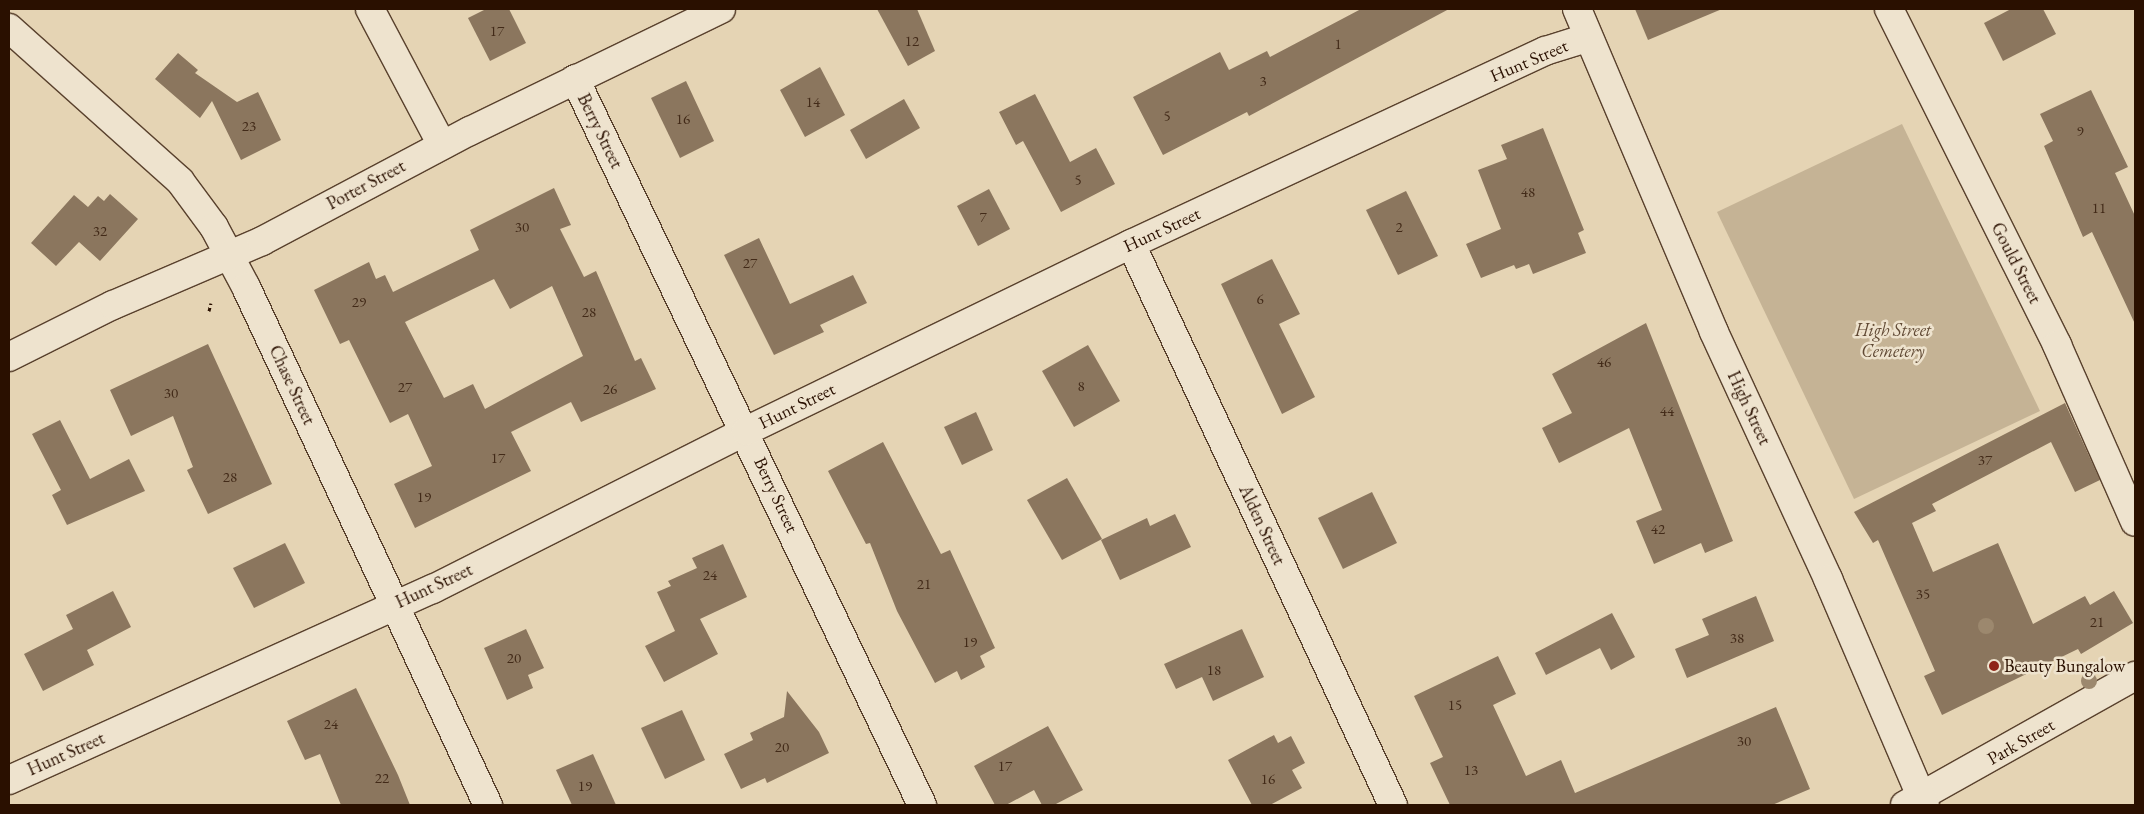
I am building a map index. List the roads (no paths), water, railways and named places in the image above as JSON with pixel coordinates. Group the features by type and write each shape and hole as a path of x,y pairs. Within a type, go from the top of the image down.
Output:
{"street":[{"path":"370,9 442,145"},
{"name":"Porter Street","path":"9,357 113,305 231,255 442,145 721,9"},
{"name":"High Street","path":"1577,9 1587,38 1917,803"},
{"name":"Gould Street","path":"1889,9 2057,346 2135,522"},
{"name":"Chase Street","path":"9,28 180,180 231,255 396,604 488,805"},
{"name":"Hunt Street","path":"9,780 396,604 746,431 1132,244 1545,51 1587,38"},
{"name":"Berry Street","path":"575,79 746,431 922,805"},
{"name":"Alden Street","path":"1132,244 1393,805"},
{"name":"Park Street","path":"1917,803 2135,676"}],"place":[{"name":"Beauty Bungalow","path":"1994,666"}],"park label":[{"name":"High Street Cemetery","path":"1893,341"}]}
